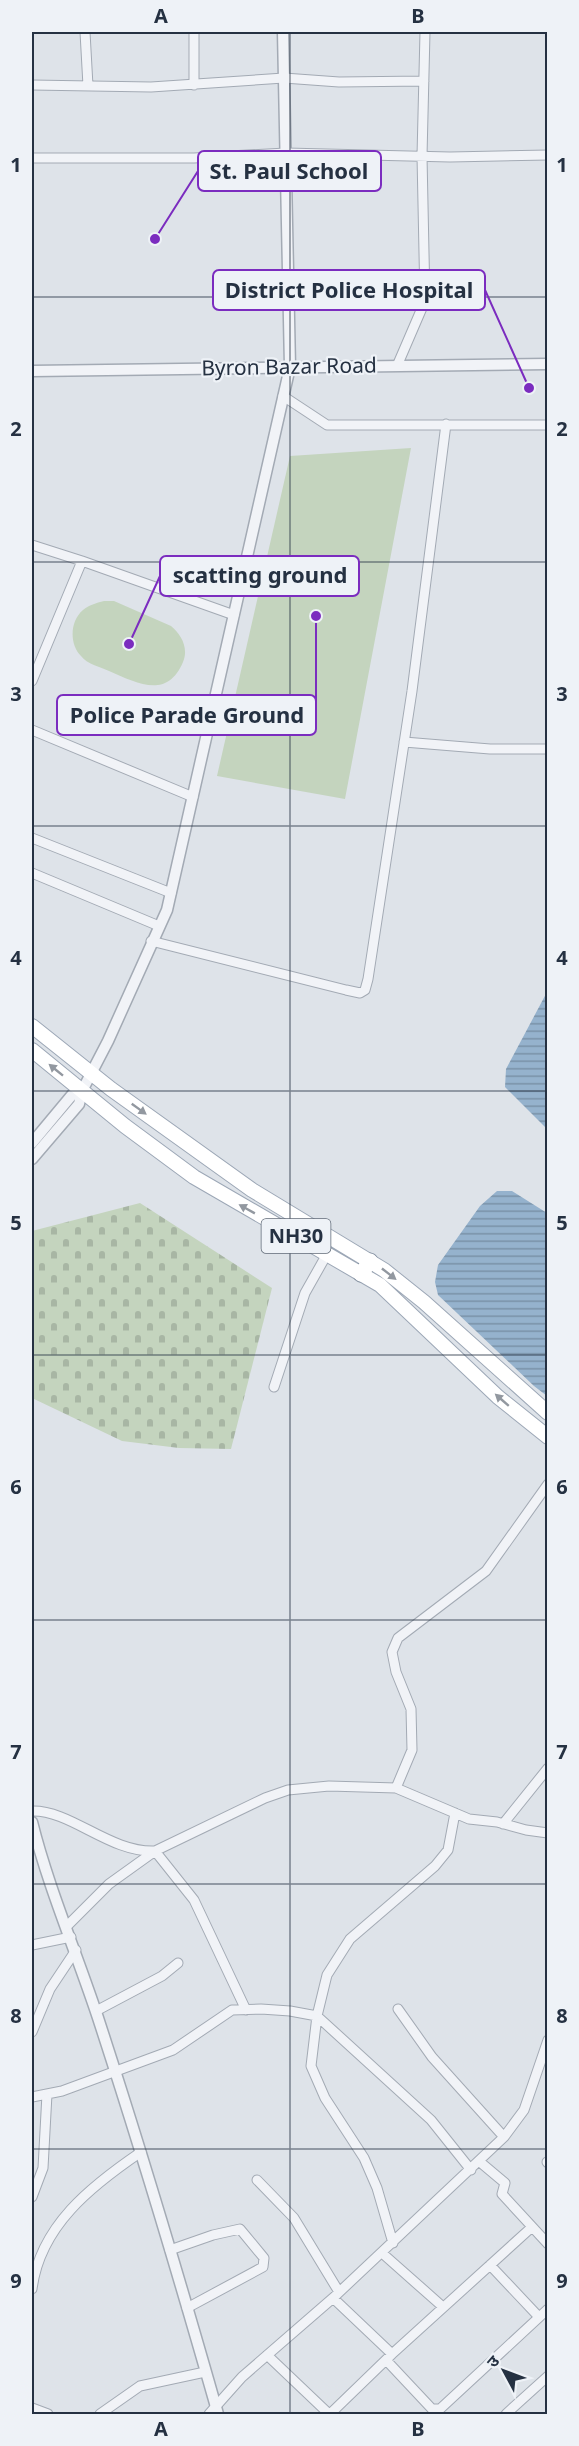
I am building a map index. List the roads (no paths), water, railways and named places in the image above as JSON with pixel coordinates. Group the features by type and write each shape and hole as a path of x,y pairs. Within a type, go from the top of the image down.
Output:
{"highway":[{"path":"361,1274 370,1261"}],"main road":[{"name":"NH30","path":"32,1026 92,1074 252,1190 370,1261 424,1302 548,1413"},
{"name":"NH30","path":"32,1050 125,1126 194,1177 380,1285 498,1396 548,1437"}],"street":[{"path":"85,32 88,86"},
{"path":"194,32 194,85"},
{"path":"32,1159 80,1104 82,1091 92,1074 167,910 290,367 283,32"},
{"path":"397,366 425,301 422,156 425,32"},
{"path":"32,85 194,85 284,78 339,82 424,81"},
{"path":"32,158 194,158 286,153 422,156 548,155"},
{"name":"Byron Bazar Road","path":"32,371 548,364"},
{"path":"283,396 327,425 548,425"},
{"path":"151,941 353,992 360,993 364,990 368,979 404,742 446,424"},
{"path":"32,545 234,615"},
{"path":"32,681 82,561"},
{"path":"32,730 193,797"},
{"path":"404,742 490,749 548,749"},
{"path":"32,838 171,893"},
{"path":"32,873 159,926"},
{"path":"32,1143 72,1095 82,1091"},
{"path":"274,1387 305,1293 327,1254"},
{"path":"396,1788 412,1750 411,1709 396,1672 392,1652 398,1638 486,1571 548,1484"},
{"path":"503,1824 548,1768"},
{"path":"67,1926 110,1884 155,1851 230,1814 288,1790 359,1785 396,1788 469,1819 548,1833"},
{"path":"32,1811 46,1811 105,1839 141,1851 155,1851"},
{"path":"393,2243 377,2188 364,2158 325,2098 311,2066 317,2016 327,1975 350,1939 435,1866 448,1850 455,1813"},
{"path":"32,1822 38,1849 76,1950 141,2152 205,2372 214,2412"},
{"path":"155,1851 194,1900 246,2010"},
{"path":"32,1945 71,1937"},
{"path":"33,2028 50,1989 76,1950"},
{"path":"96,2011 162,1976 178,1964"},
{"path":"398,2009 432,2057 504,2137"},
{"path":"32,2097 62,2091 173,2050 232,2010 290,2011 317,2016 430,2120 471,2170"},
{"path":"214,2412 242,2377 393,2243 504,2137 525,2110 548,2040"},
{"path":"32,2196 44,2168 47,2094"},
{"path":"32,2289 34,2270 41,2251 57,2225 102,2178 141,2152"},
{"path":"480,2162 505,2183 502,2194 548,2244"},
{"path":"257,2180 294,2218 336,2295 389,2357 428,2412 440,2409 548,2309"},
{"path":"267,2355 329,2415 532,2227"},
{"path":"170,2250 213,2235 240,2229 264,2258 263,2267 186,2308"},
{"path":"382,2253 443,2307"},
{"path":"490,2265 539,2316"},
{"path":"100,2415 140,2386 205,2372"},
{"path":"506,2415 548,2376"},
{"path":"32,2408 48,2415"}],"water":[{"path":"547,992 547,1129 505,1087 506,1069"},
{"path":"497,1191 512,1191 547,1213 547,1396 438,1295 435,1282 438,1265 480,1206"}],"place":[{"name":"St. Paul School","path":"155,239"},
{"name":"District Police Hospital","path":"529,388"},
{"name":"Police Parade Ground","path":"316,616"},
{"name":"scatting ground","path":"129,644"}]}
